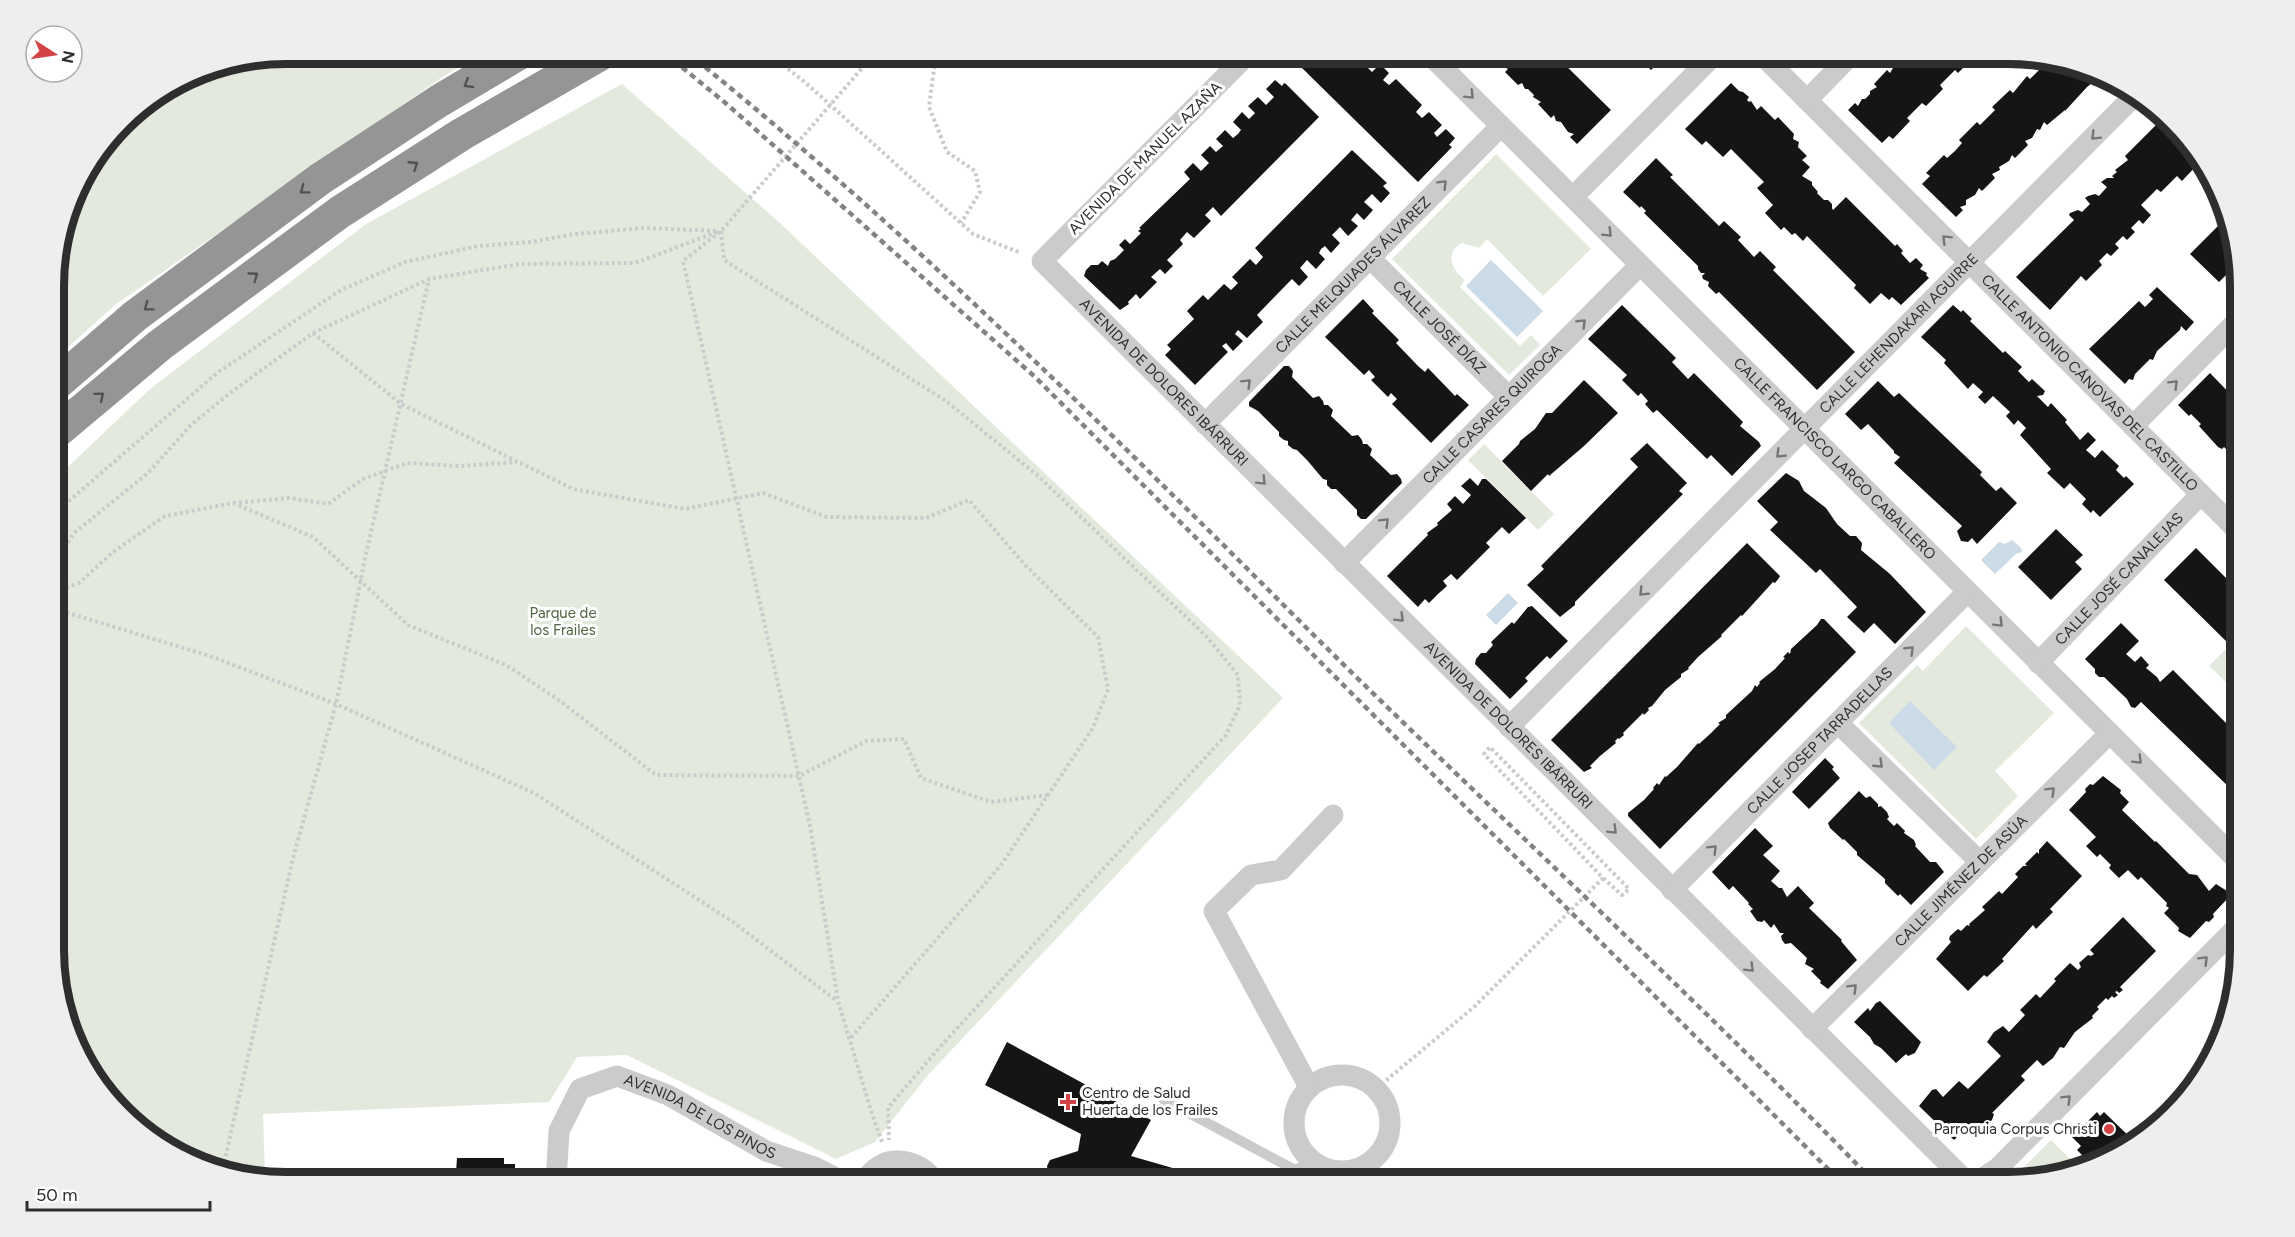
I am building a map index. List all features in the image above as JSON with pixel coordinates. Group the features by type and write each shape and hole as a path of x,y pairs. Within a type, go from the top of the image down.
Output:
{"highway":[{"path":"64,377 135,316 320,179 439,101 501,64"},
{"path":"64,425 160,345 340,212 462,134 584,64"}],"street":[{"name":"AVENIDA DE MANUEL AZAÑA","path":"1042,261 1238,64"},
{"name":"CALLE FRANCISCO LARGO CABALLERO","path":"1439,64 2230,853"},
{"path":"1573,197 1705,64"},
{"name":"CALLE ANTONIO CÁNOVAS DEL CASTILLO","path":"1771,64 2230,522"},
{"path":"1807,100 1842,64"},
{"name":"CALLE LEHENDAKARI AGUIRRE","path":"1509,727 2130,100"},
{"name":"CALLE MELQUIADES ÁLVAREZ","path":"1206,424 1501,126"},
{"name":"CALLE JOSÉ DÍAZ","path":"1370,258 1509,397"},
{"name":"AVENIDA DE DOLORES IBÁRRURI","path":"1042,261 1957,1172"},
{"name":"CALLE CASARES QUIROGA","path":"1344,563 1640,265"},
{"path":"2133,426 2230,328"},
{"name":"CALLE JOSÉ CANALEJAS","path":"2038,663 2201,494"},
{"name":"CALLE JOSEP TARRADELLAS","path":"1672,890 1967,592"},
{"path":"1838,723 1980,861"},
{"name":"CALLE JIMÉNEZ DE ASÚA","path":"1812,1029 2110,733"},
{"path":"1309,1087 1214,911 1251,875 1281,870 1333,815"},
{"path":"1992,1172 2230,934"},
{"path":"1351,1172 1319,1171 1302,1149 1295,1133 1294,1116 1299,1100 1309,1087 1326,1077 1343,1074 1363,1079 1377,1088 1388,1108 1390,1125 1386,1142 1368,1172"},
{"name":"AVENIDA DE LOS PINOS","path":"557,1172 559,1131 580,1089 617,1076 668,1095 766,1151 824,1172"},
{"path":"873,1172 889,1162 904,1161 918,1164 929,1172"}],"lane":[{"path":"1163,1099 1295,1170 1319,1171"}],"path":[{"path":"781,64 973,234 1042,261"},
{"path":"866,64 721,231 683,261 810,826 838,1001 889,1162"},
{"path":"935,64 929,107 947,152 975,171 980,192 961,223"},
{"path":"64,505 217,373 341,290 405,262 478,246 531,242 575,234 644,228 721,231"},
{"path":"64,548 74,532 148,473 191,426 230,393 313,333 429,279 520,264 635,263 721,231"},
{"path":"721,231 724,260 946,401 1037,475 1207,637 1238,675 1240,705 1227,735 939,1048 888,1108 889,1162"},
{"path":"224,1164 293,858 336,704 429,279"},
{"path":"313,333 401,404 573,489 685,509 763,493 827,517 926,518 969,500 1025,565 1098,638 1108,689 1093,728 1001,865 849,1040"},
{"path":"64,589 79,583 113,552 165,516 233,503 289,498 328,504 363,479 407,463 460,466 519,462"},
{"path":"233,503 313,537 408,625 506,665 556,698 656,775 799,776 866,741 904,740 921,778 991,802 1049,795"},
{"path":"64,612 210,656 336,704 534,793 733,922 838,1001"},
{"path":"1490,747 1629,889 1622,895 1603,878 1484,754 1490,747"},
{"path":"1377,1088 1474,1007 1603,878"},
{"path":"2016,1172 2026,1172"}],"green space":[{"path":"464,64 444,76 115,305 64,351 66,257 81,201 110,151 129,129 151,110 201,81 257,66"},
{"name":"Parque de los Frailes","path":"622,84 781,224 1283,698 928,1075 875,1142 836,1159 627,1055 577,1057 549,1102 263,1114 265,1172 257,1171 201,1156 151,1127 119,1097 94,1062 81,1036 72,1008 66,980 64,951 64,470 150,389 366,224"},
{"path":"1496,154 1591,249 1543,296 1487,239 1479,248 1462,243 1453,251 1454,267 1465,280 1460,287 1520,346 1531,335 1540,345 1509,375 1392,259"},
{"path":"1484,444 1554,514 1538,530 1468,460"},
{"path":"1966,626 2054,713 1995,771 2018,796 1976,839 1859,723 1917,665 1923,671"},
{"path":"2230,645 2230,678 2226,682 2209,666"},
{"path":"2051,1140 2074,1163 2038,1171 2019,1172"}],"water":[{"path":"1491,260 1543,311 1517,337 1466,286"},
{"path":"2012,540 2022,552 2016,554 1995,574 1981,560 1999,542 2005,544"},
{"path":"1508,593 1518,603 1496,625 1486,615"},
{"path":"1910,701 1957,747 1934,770 1889,723"}],"building":[{"path":"1306,64 1372,64 1368,68 1372,72 1380,64 1389,73 1383,80 1389,85 1396,79 1422,105 1416,112 1422,118 1429,112 1442,125 1434,133 1437,137 1446,129 1455,138 1449,145 1452,147 1418,182 1302,68"},
{"path":"1502,64 1564,64 1611,110 1577,144 1570,137 1574,134 1568,132 1561,122 1556,121 1554,115 1551,118 1538,104 1541,102 1533,97 1534,95 1528,89 1525,89 1522,83 1518,85 1505,72 1508,69"},
{"path":"1645,64 1657,64 1651,70"},
{"path":"1899,64 1967,64 1958,73 1955,70 1940,85 1943,89 1926,106 1922,103 1907,118 1910,121 1893,139 1889,136 1882,143 1848,110 1855,103 1858,106 1862,99 1870,94 1870,91 1877,87 1874,84 1887,70 1890,73"},
{"path":"2042,67 2094,81 2065,111 2047,125 2044,122 2032,138 2025,141 2028,145 2015,158 2012,155 2009,161 1999,167 2000,170 1992,174 1995,178 1982,191 1979,188 1975,195 1966,200 1966,205 1960,207 1963,210 1956,217 1922,184 1930,176 1926,173 1944,155 1947,158 1955,151 1962,143 1959,140 1977,122 1980,125 1995,110 1992,107 2010,90 2013,93 2027,76 2030,79"},
{"path":"1275,80 1282,86 1286,84 1319,117 1221,216 1213,207 1205,215 1211,221 1194,238 1187,232 1180,240 1183,244 1167,260 1173,266 1165,274 1160,269 1151,277 1157,282 1140,299 1136,294 1128,302 1129,304 1120,310 1084,276 1086,270 1091,265 1098,265 1102,261 1108,266 1110,261 1124,250 1119,245 1125,239 1130,244 1141,233 1138,231 1141,229 1139,228 1190,179 1184,172 1193,163 1201,171 1209,163 1201,155 1210,146 1216,152 1223,146 1216,139 1225,130 1233,138 1238,134 1241,130 1233,122 1242,112 1249,119 1255,113 1248,106 1258,97 1266,105 1274,97 1266,89"},
{"path":"1731,83 1749,97 1747,100 1751,101 1757,110 1761,106 1775,120 1778,117 1794,134 1793,139 1799,142 1798,147 1807,156 1802,160 1810,167 1802,176 1812,182 1817,193 1832,204 1833,210 1846,197 1895,246 1897,244 1910,263 1916,258 1923,265 1920,269 1927,273 1929,278 1901,305 1892,297 1889,300 1881,293 1870,304 1854,288 1856,285 1807,236 1803,241 1784,227 1781,230 1765,213 1773,205 1757,188 1764,182 1731,149 1723,157 1706,141 1702,145 1685,129"},
{"path":"2156,120 2176,140 2195,167 2182,181 2177,176 2161,192 2157,189 2141,205 2151,215 2143,224 2139,220 2131,228 2135,232 2127,240 2123,236 2115,244 2119,248 2111,256 2107,253 2099,261 2102,265 2086,281 2081,276 2050,310 2016,277 2074,220 2069,215 2070,213 2078,210 2082,212 2090,204 2085,198 2095,194 2099,196 2107,187 2101,182 2107,178 2114,178 2112,176 2117,172 2115,170 2128,160 2125,156 2158,123 2154,121"},
{"path":"1352,150 1387,183 1383,186 1390,193 1381,203 1372,194 1364,202 1373,210 1364,220 1357,213 1351,220 1358,226 1348,236 1340,227 1332,235 1340,243 1331,253 1325,246 1321,249 1319,253 1325,259 1316,269 1307,260 1300,268 1308,277 1299,286 1292,279 1289,282 1257,315 1263,322 1247,338 1238,330 1235,334 1243,341 1233,351 1226,343 1222,346 1228,352 1195,385 1165,355 1171,349 1167,345 1194,319 1187,311 1203,295 1208,300 1224,284 1231,290 1238,283 1232,277 1250,259 1256,265 1263,257 1255,248"},
{"path":"1656,158 1673,175 1670,177 1719,226 1724,221 1741,237 1738,240 1754,257 1760,251 1776,267 1773,270 1855,352 1817,390 1719,292 1716,294 1708,286 1709,282 1702,276 1705,273 1701,273 1698,266 1644,213 1646,211 1623,192"},
{"path":"2221,223 2229,257 2230,275 2228,273 2219,282 2190,254"},
{"path":"2157,287 2194,322 2186,331 2181,326 2180,330 2157,351 2153,360 2150,359 2135,374 2133,380 2129,379 2125,384 2089,349 2139,301 2145,307 2153,299 2149,295"},
{"path":"1363,299 1374,311 1372,313 1399,340 1396,343 1418,366 1425,372 1428,368 1455,396 1457,394 1469,405 1431,443 1392,404 1397,399 1391,393 1388,397 1371,380 1375,377 1369,370 1364,375 1325,337"},
{"path":"1622,305 1676,358 1672,362 1688,379 1694,373 1743,422 1740,426 1759,442 1761,446 1732,476 1711,455 1707,459 1657,410 1653,413 1645,404 1648,401 1641,393 1638,396 1622,380 1627,375 1588,339"},
{"path":"1953,305 1961,312 1963,310 1972,319 1970,321 2003,353 2005,351 2022,367 2018,371 2029,382 2032,379 2045,391 2043,395 2037,396 2048,407 2051,403 2067,420 2065,422 2080,440 2088,432 2096,440 2086,450 2095,458 2102,450 2119,466 2116,470 2134,484 2100,517 2093,510 2091,513 2082,504 2086,499 2070,483 2064,489 2047,473 2051,469 2020,435 2026,428 2018,420 2014,425 2006,416 2010,412 1993,396 1985,404 1978,397 1983,392 1973,383 1968,389 1944,363 1946,360 1921,337"},
{"path":"1284,366 1289,366 1293,371 1292,377 1313,398 1319,396 1324,405 1328,405 1333,410 1331,416 1352,436 1358,435 1363,444 1367,444 1372,449 1370,455 1391,475 1397,474 1401,479 1402,483 1366,519 1361,519 1357,515 1357,510 1336,489 1331,489 1327,485 1327,480 1323,479 1297,450 1288,445 1288,441 1279,436 1279,432 1258,411 1249,406 1249,402"},
{"path":"2210,373 2230,394 2230,453 2224,447 2222,449 2218,447 2199,426 2201,424 2178,405"},
{"path":"1584,380 1618,413 1584,446 1549,476 1548,474 1531,491 1502,461 1520,441 1535,429 1546,413 1552,413"},
{"path":"1878,381 1894,397 1899,393 1982,472 1980,475 1996,491 2001,487 2017,503 1977,544 1972,538 1968,542 1961,541 1957,531 1962,526 1894,463 1900,457 1868,424 1861,430 1845,414"},
{"path":"1647,443 1687,483 1679,491 1683,494 1575,602 1575,605 1560,617 1527,585 1544,569 1541,566 1638,467 1630,459"},
{"path":"1786,473 1799,481 1804,491 1826,508 1837,524 1850,536 1856,536 1862,543 1861,550 1890,574 1926,612 1895,644 1874,623 1864,633 1847,617 1857,607 1820,569 1816,573 1770,530 1778,522 1757,501"},
{"path":"1470,478 1478,486 1482,479 1486,479 1526,518 1509,534 1502,527 1486,543 1490,547 1457,580 1451,574 1443,581 1447,586 1429,603 1425,599 1418,607 1387,576 1452,510 1447,504 1455,496 1463,504 1471,495 1461,486"},
{"path":"2056,529 2083,555 2075,562 2082,569 2051,600 2018,567"},
{"path":"1747,543 1780,576 1779,578 1698,657 1689,669 1681,674 1681,677 1665,690 1648,708 1649,710 1644,715 1643,713 1623,733 1624,735 1615,741 1616,743 1590,766 1592,768 1584,772 1551,740"},
{"path":"2196,548 2230,582 2230,645 2164,580"},
{"path":"1532,606 1568,641 1550,659 1547,656 1525,678 1528,681 1510,699 1475,664 1476,659 1481,653 1486,653 1493,645 1491,642 1512,622 1514,624 1528,607"},
{"path":"1821,619 1824,619 1856,652 1660,849 1628,816 1628,813 1720,724 1718,723 1726,718 1726,715 1752,691 1755,685 1757,687 1759,682 1775,669 1788,652 1790,654 1791,649"},
{"path":"2121,623 2139,641 2126,654 2135,662 2141,656 2149,665 2146,668 2160,682 2173,670 2230,727 2230,788 2141,702 2135,708 2131,707 2127,699 2104,677 2099,677 2085,659"},
{"path":"1825,758 1840,778 1809,809 1792,792"},
{"path":"2103,776 2121,790 2120,793 2129,802 2122,810 2189,874 2197,875 2209,891 2216,884 2227,891 2226,894 2229,897 2213,914 2214,917 2209,922 2206,921 2190,938 2178,931 2179,928 2164,913 2169,908 2166,906 2167,903 2141,877 2138,880 2128,870 2119,878 2100,854 2097,857 2086,846 2096,837 2069,810 2086,792 2085,789 2090,784 2093,785"},
{"path":"1859,791 1866,798 1870,796 1878,807 1881,806 1887,812 1889,817 1887,819 1894,826 1897,823 1905,831 1904,833 1914,840 1915,846 1930,862 1936,862 1944,872 1911,905 1900,894 1898,896 1885,883 1885,879 1830,828 1828,823"},
{"path":"1755,828 1773,846 1763,855 1780,871 1771,881 1782,888 1787,897 1798,886 1814,903 1809,908 1842,940 1857,960 1828,989 1811,971 1814,969 1805,964 1807,958 1791,943 1785,944 1781,936 1784,933 1780,933 1774,924 1771,928 1764,920 1757,921 1750,911 1753,909 1749,903 1733,886 1729,890 1712,872"},
{"path":"2047,841 2082,876 2050,909 2053,912 2036,929 2033,925 2002,959 2004,961 1987,977 1984,975 1968,991 1936,959 1951,942 1950,936 1958,929 1961,931 1967,925 1970,926 1969,924 1985,910 1982,907 1999,891 2002,894 2018,877 2015,874 2023,866 2027,866 2025,864 2037,852 2039,854 2039,850"},
{"path":"2123,917 2156,951 2120,987 2123,990 2119,993 2115,992 2118,995 2108,1000 2106,998 2097,1007 2099,1009 2092,1016 2093,1018 2075,1032 2064,1048 2060,1047 2053,1058 2043,1066 2037,1060 2021,1076 2025,1080 1992,1113 1994,1114 1992,1120 1977,1131 1970,1124 1954,1140 1919,1106 1932,1090 1936,1089 1943,1097 1959,1081 1968,1089 2001,1056 1987,1042 1994,1032 2003,1026 2009,1032 2025,1015 2020,1010 2036,994 2040,998 2070,963 2078,970 2081,967 2079,963 2088,955 2094,954 2090,950"},
{"path":"1880,1001 1921,1042 1915,1053 1908,1056 1906,1054 1896,1063 1854,1022 1868,1008 1870,1011"},
{"name":"Centro de Salud Huerta de los Frailes","path":"1007,1042 1151,1120 1131,1156 1187,1172 1048,1172 1047,1166 1050,1160 1078,1151 1081,1134 985,1085"},
{"path":"2097,1112 2100,1116 2104,1112 2129,1137 2086,1159 2077,1150 2081,1146 2072,1137"},
{"path":"457,1158 504,1158 504,1164 515,1164 515,1172 456,1172"}],"railway":[{"path":"678,64 729,106 1034,376 1831,1172"},
{"path":"701,64 820,164 1009,337 1345,666 1678,987 1864,1172"}],"place":[{"name":"Centro de Salud Huerta de los Frailes","path":"1068,1102"},
{"name":"Parroquia Corpus Christi","path":"2109,1129"}]}
